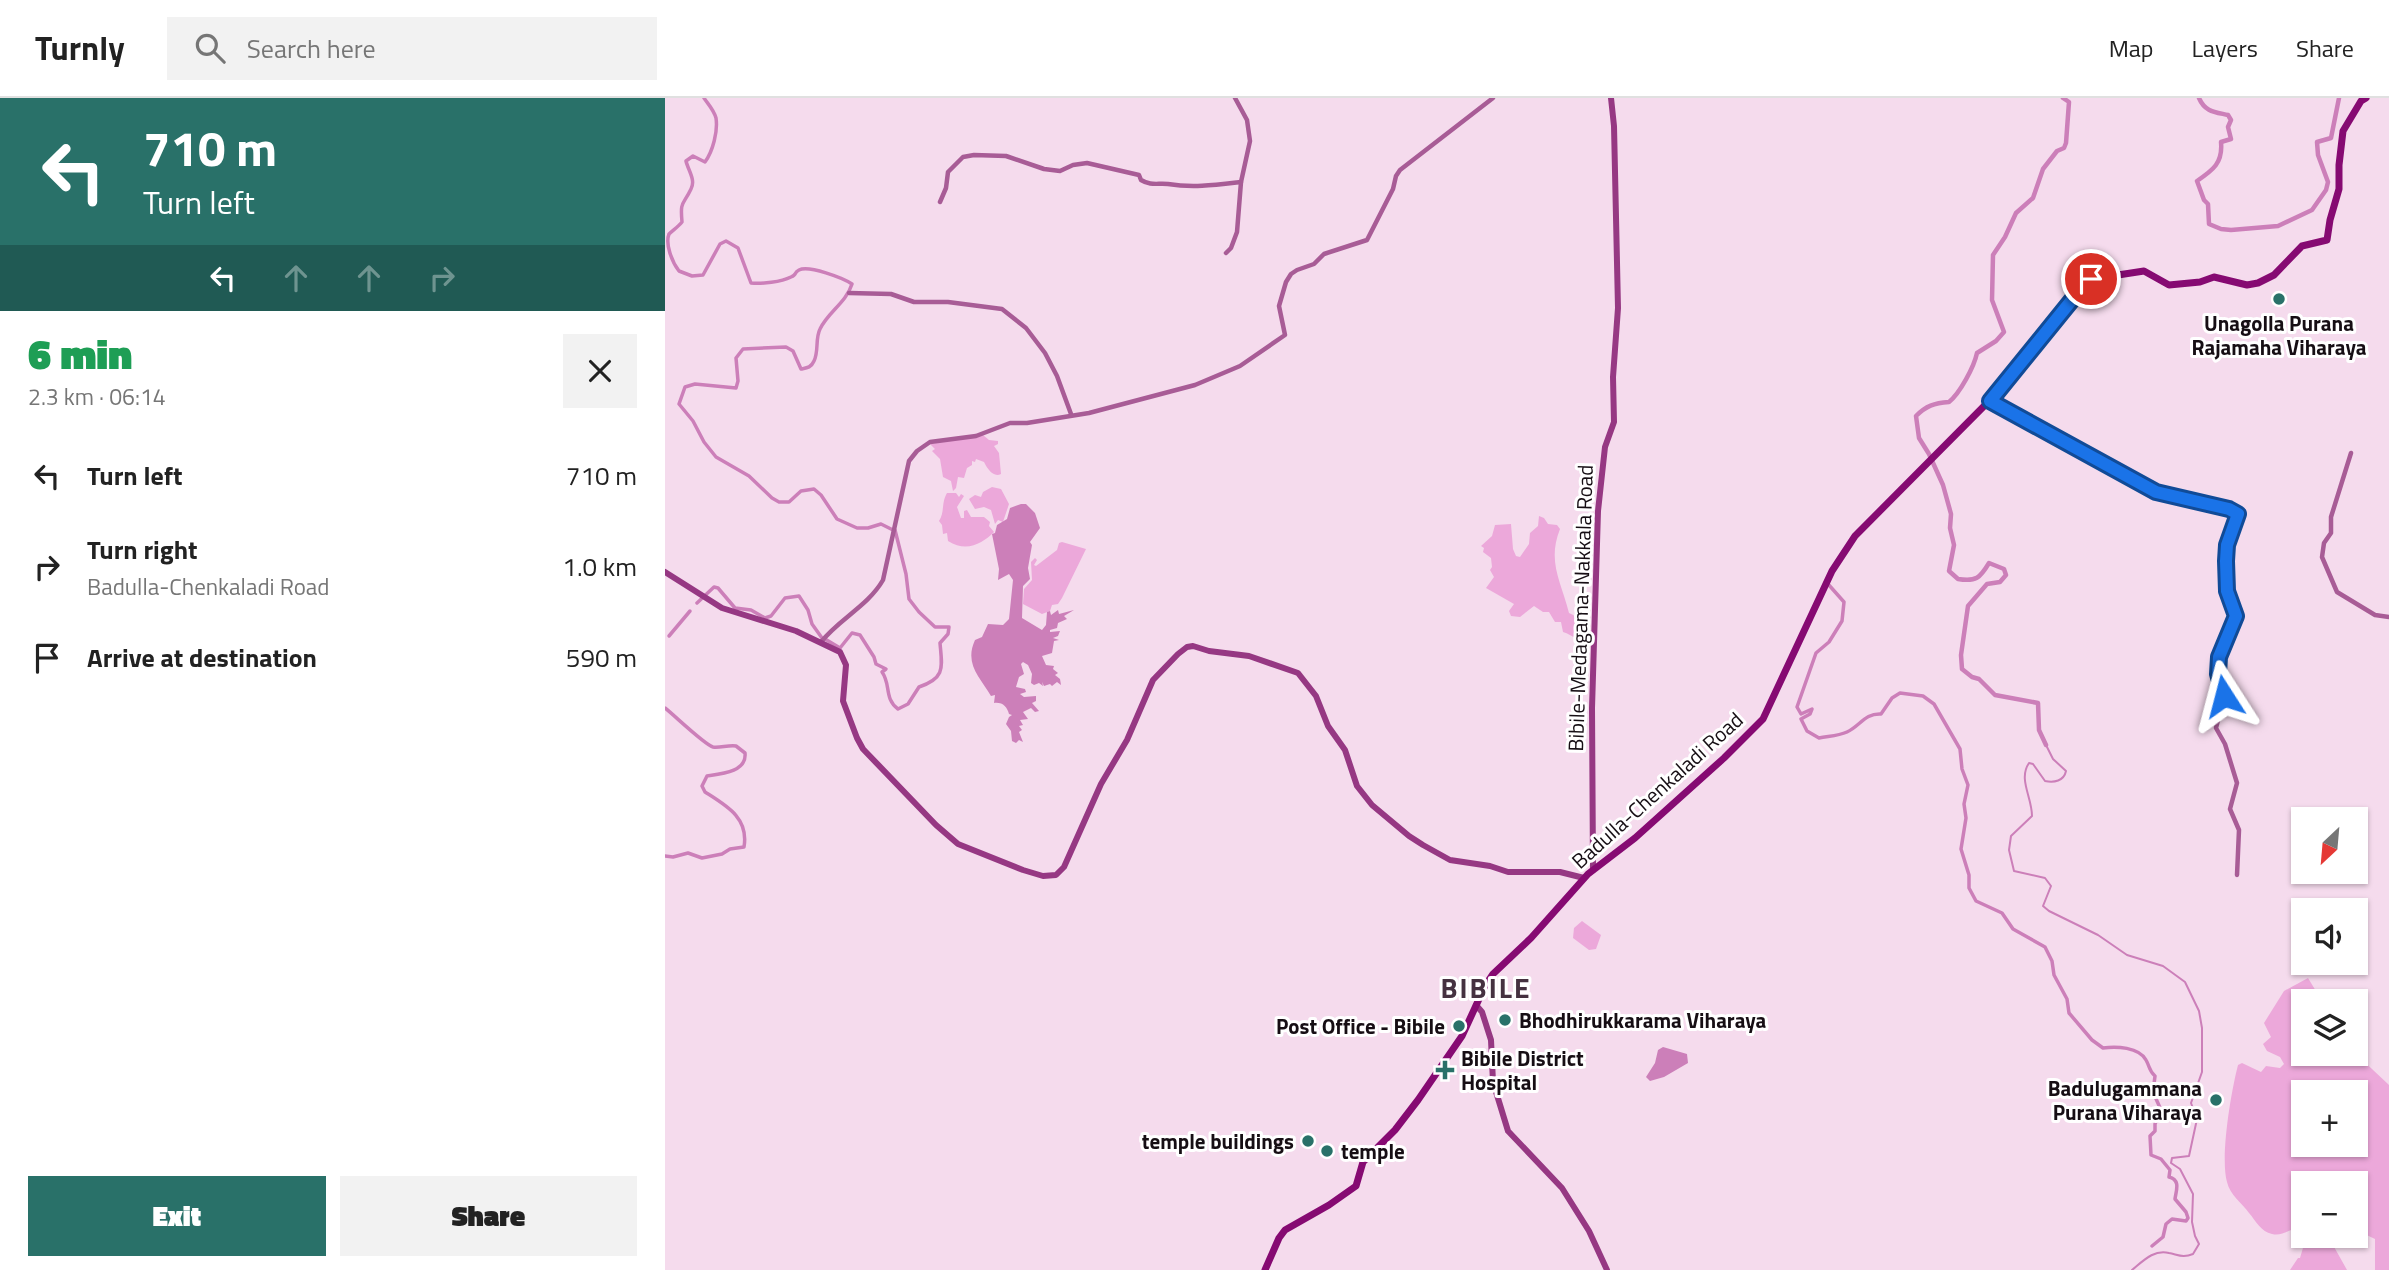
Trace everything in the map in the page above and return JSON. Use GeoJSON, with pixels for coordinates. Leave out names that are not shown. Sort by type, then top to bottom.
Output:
{"type":"FeatureCollection","features":[{"type":"Feature","properties":{"kind":"highway","name":"Badulla-Chenkaladi Road"},"geometry":{"type":"LineString","coordinates":[[1265,1270],[1285,1230],[1356,1186],[1363,1162],[1395,1130],[1462,1036],[1493,974],[1539,930],[1584,878],[1635,838],[1763,719],[1840,559],[1855,536],[1990,401],[2084,285],[2091,279],[2144,271],[2169,285],[2200,282],[2214,277],[2247,285],[2256,284],[2274,275],[2302,246],[2329,238],[2330,220],[2339,189],[2343,131],[2361,101],[2366,98]]}},
{"type":"Feature","properties":{"kind":"main road"},"geometry":{"type":"LineString","coordinates":[[1226,253],[1231,248],[1237,232],[1241,183],[1250,147],[1247,120],[1235,98]]}},
{"type":"Feature","properties":{"kind":"main road"},"geometry":{"type":"LineString","coordinates":[[821,642],[857,607],[872,597],[883,580],[909,461],[917,451],[930,442],[969,438],[1010,424],[1089,413],[1195,385],[1240,366],[1285,337],[1279,306],[1286,282],[1291,275],[1314,264],[1324,254],[1367,240],[1400,170],[1493,98]]}},
{"type":"Feature","properties":{"kind":"main road","name":"Bibile-Medagama-Nakkala Road"},"geometry":{"type":"LineString","coordinates":[[1593,870],[1592,708],[1598,511],[1605,447],[1613,422],[1618,307],[1611,98]]}},
{"type":"Feature","properties":{"kind":"main road"},"geometry":{"type":"LineString","coordinates":[[940,202],[946,188],[948,172],[963,157],[974,155],[1006,156],[1044,169],[1060,171],[1087,163],[1139,176],[1141,180],[1152,185],[1200,187],[1241,183]]}},
{"type":"Feature","properties":{"kind":"main road"},"geometry":{"type":"LineString","coordinates":[[849,293],[891,294],[914,302],[948,302],[1000,308],[1026,328],[1044,350],[1071,414]]}},
{"type":"Feature","properties":{"kind":"main road"},"geometry":{"type":"LineString","coordinates":[[1990,401],[2156,492],[2229,509],[2238,514],[2227,545],[2227,591],[2236,616],[2219,657],[2218,674],[2224,696],[2216,729],[2225,744],[2237,783],[2230,808],[2239,830],[2237,875]]}},
{"type":"Feature","properties":{"kind":"main road"},"geometry":{"type":"LineString","coordinates":[[2350,453],[2331,517],[2331,533],[2324,543],[2322,557],[2337,592],[2375,615],[2389,617]]}},
{"type":"Feature","properties":{"kind":"main road"},"geometry":{"type":"LineString","coordinates":[[665,572],[729,610],[791,629],[838,650],[846,665],[843,701],[863,749],[949,837],[970,850],[1034,874],[1048,877],[1056,875],[1069,858],[1101,784],[1127,740],[1153,680],[1178,654],[1193,646],[1249,656],[1298,673],[1316,696],[1328,726],[1345,750],[1357,786],[1372,805],[1423,845],[1450,860],[1511,872],[1556,872],[1584,878]]}},
{"type":"Feature","properties":{"kind":"main road"},"geometry":{"type":"LineString","coordinates":[[1476,1005],[1482,1012],[1491,1040],[1493,1082],[1508,1131],[1562,1188],[1589,1230],[1607,1270]]}},
{"type":"Feature","properties":{"kind":"shaded area"},"geometry":{"type":"Polygon","coordinates":[[[983,435],[989,440],[998,441],[994,446],[999,453],[1001,474],[993,474],[984,462],[976,459],[967,468],[964,478],[958,477],[953,491],[951,481],[943,477],[940,459],[932,451],[935,449],[930,444],[983,435]]]}},
{"type":"Feature","properties":{"kind":"shaded area"},"geometry":{"type":"Polygon","coordinates":[[[992,487],[1001,489],[1009,504],[1003,522],[998,520],[995,524],[991,510],[984,507],[975,509],[969,499],[975,495],[981,497],[983,492],[992,487]]]}},
{"type":"Feature","properties":{"kind":"shaded area"},"geometry":{"type":"Polygon","coordinates":[[[947,493],[964,496],[957,507],[961,518],[964,518],[964,511],[967,510],[971,517],[984,517],[990,522],[989,526],[994,532],[974,545],[955,545],[948,541],[947,533],[943,534],[939,521],[947,493]]]}},
{"type":"Feature","properties":{"kind":"shaded area"},"geometry":{"type":"Polygon","coordinates":[[[1026,504],[1035,513],[1040,528],[1030,542],[1030,579],[1023,586],[1022,618],[1042,630],[1046,625],[1047,612],[1050,611],[1051,615],[1058,610],[1059,614],[1074,610],[1064,616],[1067,619],[1058,623],[1057,628],[1050,630],[1060,631],[1058,636],[1053,638],[1059,640],[1054,641],[1052,653],[1042,656],[1046,665],[1054,666],[1053,669],[1058,673],[1055,675],[1060,679],[1061,685],[1057,682],[1052,686],[1044,686],[1042,682],[1043,686],[1039,683],[1034,685],[1031,683],[1032,674],[1028,665],[1023,662],[1021,664],[1024,674],[1019,677],[1016,687],[1025,689],[1026,692],[1020,694],[1024,697],[1036,696],[1036,701],[1032,703],[1039,711],[1035,712],[1031,708],[1023,712],[1028,719],[1020,720],[1023,725],[1019,726],[1022,730],[1019,732],[1023,742],[1019,740],[1016,743],[1012,741],[1011,731],[1006,724],[1012,715],[1002,704],[994,703],[995,695],[991,696],[978,676],[971,656],[975,640],[982,637],[988,624],[1003,625],[1009,619],[1013,580],[1009,574],[998,580],[999,569],[992,534],[995,533],[997,525],[1007,519],[1010,508],[1026,504]]]}},
{"type":"Feature","properties":{"kind":"shaded area"},"geometry":{"type":"Polygon","coordinates":[[[1539,516],[1560,529],[1555,552],[1557,571],[1569,613],[1580,620],[1590,643],[1563,632],[1561,622],[1555,622],[1549,612],[1543,612],[1534,606],[1520,617],[1511,616],[1509,611],[1514,604],[1486,588],[1494,577],[1490,570],[1491,558],[1483,552],[1484,548],[1481,546],[1492,536],[1495,525],[1511,524],[1513,549],[1516,556],[1520,557],[1529,544],[1530,533],[1538,526],[1539,516]]]}},
{"type":"Feature","properties":{"kind":"shaded area"},"geometry":{"type":"Polygon","coordinates":[[[1062,542],[1086,549],[1058,604],[1052,605],[1050,611],[1042,614],[1023,604],[1024,589],[1032,580],[1031,562],[1035,558],[1036,566],[1057,550],[1062,542]]]}},
{"type":"Feature","properties":{"kind":"shaded area"},"geometry":{"type":"Polygon","coordinates":[[[1582,921],[1601,935],[1596,949],[1589,950],[1573,938],[1574,928],[1582,921]]]}},
{"type":"Feature","properties":{"kind":"shaded area"},"geometry":{"type":"Polygon","coordinates":[[[2308,978],[2315,989],[2291,989],[2291,1066],[2368,1065],[2389,1085],[2389,1270],[2375,1270],[2375,1239],[2368,1236],[2368,1171],[2291,1171],[2291,1230],[2276,1235],[2262,1229],[2233,1195],[2225,1171],[2225,1157],[2238,1065],[2242,1063],[2261,1072],[2266,1066],[2280,1068],[2284,1064],[2280,1057],[2267,1051],[2263,1044],[2271,1037],[2264,1023],[2284,991],[2308,978]]]}},
{"type":"Feature","properties":{"kind":"shaded area"},"geometry":{"type":"Polygon","coordinates":[[[1663,1047],[1687,1054],[1688,1063],[1664,1077],[1650,1081],[1646,1077],[1655,1063],[1658,1050],[1663,1047]]]}},
{"type":"Feature","properties":{"kind":"shaded area"},"geometry":{"type":"Polygon","coordinates":[[[2303,1248],[2335,1248],[2347,1270],[2290,1270],[2300,1258],[2303,1248]]]}},
{"type":"Feature","properties":{"kind":"waterway"},"geometry":{"type":"LineString","coordinates":[[704,98],[716,118],[716,135],[705,162],[693,156],[686,161],[692,186],[682,206],[682,222],[668,238],[670,253],[679,271],[692,276],[703,275],[720,244],[726,241],[738,248],[751,283],[782,280],[793,276],[797,271],[810,269],[852,284],[846,297],[820,329],[815,357],[810,366],[801,369],[793,351],[786,347],[743,349],[736,358],[736,388],[695,384],[685,387],[679,404],[716,457],[749,476],[772,498],[779,502],[789,502],[801,491],[814,489],[837,519],[857,528],[881,524],[893,530]]}},
{"type":"Feature","properties":{"kind":"waterway"},"geometry":{"type":"LineString","coordinates":[[2046,745],[2039,730],[2038,703],[1995,695],[1979,679],[1962,669],[1961,655],[1968,606],[1987,584],[2000,582],[2006,575],[2004,569],[1989,563],[1980,575],[1969,580],[1958,579],[1949,571],[1954,545],[1950,528],[1951,514],[1943,485],[1919,438],[1916,416],[1931,406],[1949,402],[1958,393],[1977,353],[1996,341],[2004,332],[1992,300],[1993,255],[2016,213],[2033,198],[2043,169],[2057,151],[2064,148],[2069,102],[2063,98]]}},
{"type":"Feature","properties":{"kind":"waterway"},"geometry":{"type":"LineString","coordinates":[[2199,98],[2207,109],[2228,115],[2231,120],[2228,127],[2231,139],[2221,142],[2219,161],[2197,181],[2208,204],[2209,224],[2231,230],[2278,226],[2312,210],[2326,190],[2328,182],[2318,155],[2317,142],[2331,138],[2339,98]]}},
{"type":"Feature","properties":{"kind":"waterway"},"geometry":{"type":"LineString","coordinates":[[825,639],[840,648],[852,633],[860,635],[876,664],[886,669],[882,672],[889,696],[898,709],[908,704],[919,687],[928,684],[938,675],[941,665],[940,643],[948,634],[949,627],[935,627],[909,599],[895,530]]}},
{"type":"Feature","properties":{"kind":"waterway"},"geometry":{"type":"LineString","coordinates":[[1828,584],[1844,602],[1842,621],[1829,642],[1816,653],[1797,707],[1801,714],[1812,709],[1810,714],[1801,719],[1807,731],[1819,738],[1844,733],[1867,718],[1881,714],[1892,698],[1900,693],[1923,696],[1934,704],[1960,749],[1962,769],[1968,785],[1961,849],[1969,875],[1969,888],[1976,901],[2002,913],[2013,929],[2045,947],[2052,961],[2054,975],[2067,999],[2069,1013],[2092,1040],[2103,1048],[2120,1047],[2138,1052],[2155,1076],[2153,1092],[2161,1110],[2155,1131],[2150,1136],[2151,1155],[2161,1159],[2170,1170],[2169,1177],[2176,1183],[2175,1199],[2188,1218],[2186,1221],[2172,1219],[2166,1224],[2163,1237],[2152,1246]]}},
{"type":"Feature","properties":{"kind":"waterway"},"geometry":{"type":"LineString","coordinates":[[697,603],[714,587],[718,588],[735,608],[751,610],[765,618],[771,616],[785,598],[799,596],[822,638]]}},
{"type":"Feature","properties":{"kind":"waterway"},"geometry":{"type":"LineString","coordinates":[[669,636],[690,611]]}},
{"type":"Feature","properties":{"kind":"waterway"},"geometry":{"type":"LineString","coordinates":[[665,708],[709,745],[736,746],[745,753],[745,759],[738,768],[707,776],[702,786],[705,792],[728,808],[740,821],[745,837],[744,847],[702,858],[688,853],[665,856]]}},
{"type":"Feature","properties":{"kind":"waterway"},"geometry":{"type":"LineString","coordinates":[[2046,745],[2053,759],[2066,771],[2058,780],[2045,781],[2033,764],[2029,763],[2025,782],[2032,816],[2011,836],[2009,850],[2014,871],[2045,878],[2051,886],[2043,906],[2049,911],[2098,935],[2127,955],[2163,966],[2185,982],[2199,1011],[2202,1028],[2202,1072],[2191,1103],[2197,1119],[2189,1156],[2172,1158],[2171,1163],[2180,1169],[2193,1194],[2192,1222],[2199,1244],[2193,1254],[2184,1256],[2158,1253],[2132,1270]]}},
{"type":"Feature","properties":{"kind":"place","name":"Unagolla Purana Rajamaha Viharaya"},"geometry":{"type":"Point","coordinates":[2279,299]}},
{"type":"Feature","properties":{"kind":"place","name":"Bhodhirukkarama Viharaya"},"geometry":{"type":"Point","coordinates":[1505,1020]}},
{"type":"Feature","properties":{"kind":"place","name":"Post Office - Bibile"},"geometry":{"type":"Point","coordinates":[1459,1026]}},
{"type":"Feature","properties":{"kind":"place","name":"Bibile District Hospital"},"geometry":{"type":"Point","coordinates":[1445,1070]}},
{"type":"Feature","properties":{"kind":"place","name":"Badulugammana Purana Viharaya"},"geometry":{"type":"Point","coordinates":[2216,1100]}},
{"type":"Feature","properties":{"kind":"place","name":"temple buildings"},"geometry":{"type":"Point","coordinates":[1308,1141]}},
{"type":"Feature","properties":{"kind":"place","name":"temple"},"geometry":{"type":"Point","coordinates":[1327,1151]}},
{"type":"Feature","properties":{"kind":"district","name":"BIBILE"},"geometry":{"type":"Point","coordinates":[1486,987]}},
{"type":"Feature","properties":{"kind":"route"},"geometry":{"type":"LineString","coordinates":[[2091,279],[1990,401],[2156,492],[2229,509],[2238,514],[2227,545],[2227,591],[2236,616],[2219,657],[2218,674],[2224,696]]}}]}
